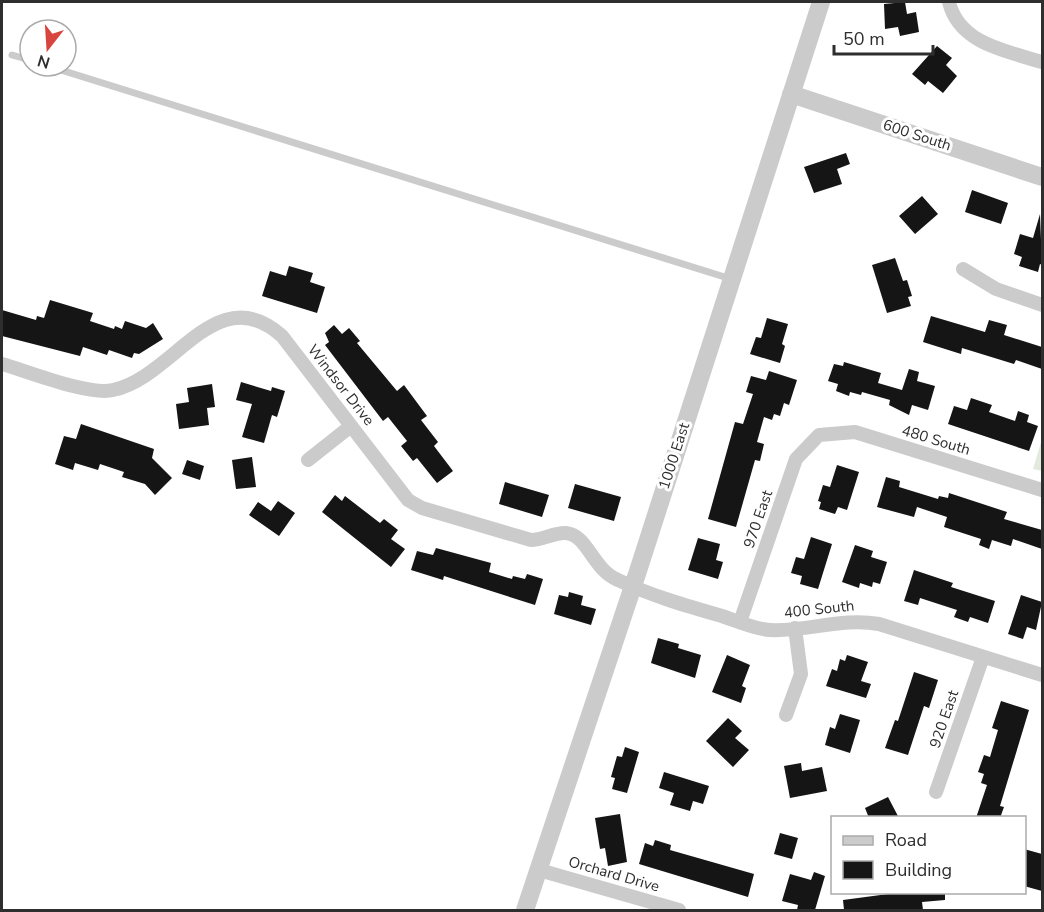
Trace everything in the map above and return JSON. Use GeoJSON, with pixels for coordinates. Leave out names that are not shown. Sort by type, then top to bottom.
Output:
{"type":"FeatureCollection","features":[{"type":"Feature","properties":{"kind":"street","name":"1000 East"},"geometry":{"type":"LineString","coordinates":[[525,910],[633,587],[821,2]]}},
{"type":"Feature","properties":{"kind":"street"},"geometry":{"type":"LineString","coordinates":[[949,2],[960,25],[977,40],[1042,62]]}},
{"type":"Feature","properties":{"kind":"street","name":"600 South"},"geometry":{"type":"LineString","coordinates":[[791,94],[1042,177]]}},
{"type":"Feature","properties":{"kind":"street"},"geometry":{"type":"LineString","coordinates":[[963,269],[996,289],[1042,304]]}},
{"type":"Feature","properties":{"kind":"street","name":"Windsor Drive"},"geometry":{"type":"LineString","coordinates":[[2,364],[83,388],[110,391],[135,383],[213,324],[234,316],[253,318],[269,324],[282,336],[408,500],[422,508],[531,540],[544,540],[565,533],[574,535],[583,541],[594,562],[604,572],[633,587]]}},
{"type":"Feature","properties":{"kind":"street"},"geometry":{"type":"LineString","coordinates":[[308,460],[351,426]]}},
{"type":"Feature","properties":{"kind":"street","name":"480 South"},"geometry":{"type":"LineString","coordinates":[[819,435],[855,432],[1042,490]]}},
{"type":"Feature","properties":{"kind":"street","name":"970 East"},"geometry":{"type":"LineString","coordinates":[[740,622],[796,459],[819,435]]}},
{"type":"Feature","properties":{"kind":"street","name":"400 South"},"geometry":{"type":"LineString","coordinates":[[633,587],[769,630],[859,620],[1042,675]]}},
{"type":"Feature","properties":{"kind":"street"},"geometry":{"type":"LineString","coordinates":[[786,715],[801,674],[795,628]]}},
{"type":"Feature","properties":{"kind":"street","name":"920 East"},"geometry":{"type":"LineString","coordinates":[[936,792],[983,657]]}},
{"type":"Feature","properties":{"kind":"street","name":"Orchard Drive"},"geometry":{"type":"LineString","coordinates":[[539,870],[679,910]]}},
{"type":"Feature","properties":{"kind":"lane"},"geometry":{"type":"LineString","coordinates":[[12,55],[18,57]]}},
{"type":"Feature","properties":{"kind":"lane"},"geometry":{"type":"LineString","coordinates":[[78,75],[731,279]]}},
{"type":"Feature","properties":{"kind":"shaded area"},"geometry":{"type":"Polygon","coordinates":[[[1042,439],[1042,471],[1033,469],[1042,439]]]}},
{"type":"Feature","properties":{"kind":"building"},"geometry":{"type":"Polygon","coordinates":[[[905,2],[907,14],[916,12],[919,32],[900,36],[898,27],[885,29],[884,4],[905,2]]]}},
{"type":"Feature","properties":{"kind":"building"},"geometry":{"type":"Polygon","coordinates":[[[937,46],[952,58],[946,65],[957,76],[943,93],[928,81],[925,85],[912,74],[937,46]]]}},
{"type":"Feature","properties":{"kind":"building"},"geometry":{"type":"Polygon","coordinates":[[[846,153],[850,164],[837,169],[842,184],[814,193],[804,167],[846,153]]]}},
{"type":"Feature","properties":{"kind":"building"},"geometry":{"type":"Polygon","coordinates":[[[972,190],[1008,203],[1001,224],[965,212],[972,190]]]}},
{"type":"Feature","properties":{"kind":"building"},"geometry":{"type":"Polygon","coordinates":[[[922,196],[938,214],[915,234],[899,216],[922,196]]]}},
{"type":"Feature","properties":{"kind":"building"},"geometry":{"type":"Polygon","coordinates":[[[1040,214],[1042,265],[1040,264],[1038,272],[1019,266],[1022,257],[1014,254],[1020,234],[1033,238],[1040,214]]]}},
{"type":"Feature","properties":{"kind":"building"},"geometry":{"type":"Polygon","coordinates":[[[895,258],[903,281],[907,280],[912,296],[908,297],[911,306],[887,313],[872,265],[895,258]]]}},
{"type":"Feature","properties":{"kind":"building"},"geometry":{"type":"Polygon","coordinates":[[[289,266],[313,273],[310,282],[325,287],[317,313],[262,296],[270,271],[286,276],[289,266]]]}},
{"type":"Feature","properties":{"kind":"building"},"geometry":{"type":"Polygon","coordinates":[[[50,300],[93,313],[90,321],[114,329],[115,326],[122,329],[125,321],[146,328],[153,323],[163,339],[139,354],[134,353],[132,358],[109,350],[107,355],[83,347],[80,356],[2,336],[2,310],[36,320],[37,316],[44,318],[50,300]]]}},
{"type":"Feature","properties":{"kind":"building"},"geometry":{"type":"Polygon","coordinates":[[[931,316],[985,332],[989,320],[1007,325],[1004,335],[1042,347],[1042,369],[1016,360],[1014,364],[962,348],[961,354],[923,342],[931,316]]]}},
{"type":"Feature","properties":{"kind":"building"},"geometry":{"type":"Polygon","coordinates":[[[767,318],[788,324],[782,344],[785,346],[780,363],[750,354],[756,337],[761,338],[767,318]]]}},
{"type":"Feature","properties":{"kind":"building"},"geometry":{"type":"Polygon","coordinates":[[[334,325],[342,334],[349,328],[360,341],[357,343],[397,391],[404,385],[427,416],[421,420],[438,442],[434,446],[453,471],[437,483],[417,458],[413,461],[401,446],[407,441],[388,417],[383,421],[325,345],[329,342],[325,333],[334,325]]]}},
{"type":"Feature","properties":{"kind":"building"},"geometry":{"type":"Polygon","coordinates":[[[844,362],[881,373],[878,383],[902,390],[909,369],[919,372],[917,381],[935,386],[928,410],[912,405],[909,415],[889,405],[890,400],[862,392],[861,395],[850,392],[849,396],[836,391],[838,384],[828,381],[834,364],[843,366],[844,362]]]}},
{"type":"Feature","properties":{"kind":"building"},"geometry":{"type":"Polygon","coordinates":[[[769,371],[797,380],[789,405],[784,403],[780,416],[774,414],[772,420],[764,417],[757,442],[764,444],[760,461],[755,460],[736,527],[708,519],[735,422],[743,424],[753,394],[746,392],[751,376],[766,380],[769,371]]]}},
{"type":"Feature","properties":{"kind":"building"},"geometry":{"type":"Polygon","coordinates":[[[241,382],[271,391],[272,387],[285,391],[277,417],[272,415],[264,443],[242,437],[252,404],[236,400],[241,382]]]}},
{"type":"Feature","properties":{"kind":"building"},"geometry":{"type":"Polygon","coordinates":[[[212,384],[215,407],[207,408],[209,425],[179,429],[176,404],[189,402],[187,388],[212,384]]]}},
{"type":"Feature","properties":{"kind":"building"},"geometry":{"type":"Polygon","coordinates":[[[971,398],[992,405],[989,412],[1015,421],[1018,411],[1029,415],[1027,422],[1038,426],[1029,451],[948,424],[954,406],[967,410],[971,398]]]}},
{"type":"Feature","properties":{"kind":"building"},"geometry":{"type":"Polygon","coordinates":[[[81,424],[154,449],[152,458],[172,478],[155,495],[145,484],[122,477],[124,472],[100,464],[98,470],[75,463],[73,470],[55,464],[64,436],[76,439],[81,424]]]}},
{"type":"Feature","properties":{"kind":"building"},"geometry":{"type":"Polygon","coordinates":[[[252,457],[256,487],[236,489],[232,460],[252,457]]]}},
{"type":"Feature","properties":{"kind":"building"},"geometry":{"type":"Polygon","coordinates":[[[187,460],[204,466],[200,480],[182,474],[187,460]]]}},
{"type":"Feature","properties":{"kind":"building"},"geometry":{"type":"Polygon","coordinates":[[[837,465],[859,472],[847,510],[838,507],[835,514],[819,509],[821,502],[818,501],[823,485],[830,487],[837,465]]]}},
{"type":"Feature","properties":{"kind":"building"},"geometry":{"type":"Polygon","coordinates":[[[886,477],[900,481],[899,487],[938,499],[939,496],[948,498],[949,493],[1007,512],[1004,519],[1042,530],[1042,549],[1013,539],[1011,546],[992,540],[989,549],[979,545],[981,539],[944,527],[947,517],[917,507],[914,517],[877,507],[886,477]]]}},
{"type":"Feature","properties":{"kind":"building"},"geometry":{"type":"Polygon","coordinates":[[[505,482],[549,495],[542,517],[499,504],[505,482]]]}},
{"type":"Feature","properties":{"kind":"building"},"geometry":{"type":"Polygon","coordinates":[[[575,484],[621,497],[614,521],[568,508],[575,484]]]}},
{"type":"Feature","properties":{"kind":"building"},"geometry":{"type":"Polygon","coordinates":[[[335,495],[342,501],[345,496],[380,523],[384,519],[398,530],[391,539],[405,549],[391,567],[322,512],[335,495]]]}},
{"type":"Feature","properties":{"kind":"building"},"geometry":{"type":"Polygon","coordinates":[[[278,501],[295,513],[279,536],[249,515],[258,502],[271,511],[278,501]]]}},
{"type":"Feature","properties":{"kind":"building"},"geometry":{"type":"Polygon","coordinates":[[[811,537],[832,544],[818,589],[800,584],[802,576],[791,573],[796,557],[804,559],[811,537]]]}},
{"type":"Feature","properties":{"kind":"building"},"geometry":{"type":"Polygon","coordinates":[[[698,538],[720,544],[716,560],[723,562],[718,579],[688,570],[698,538]]]}},
{"type":"Feature","properties":{"kind":"building"},"geometry":{"type":"Polygon","coordinates":[[[855,545],[873,551],[871,557],[887,562],[880,584],[873,582],[872,587],[860,583],[859,588],[842,582],[855,545]]]}},
{"type":"Feature","properties":{"kind":"building"},"geometry":{"type":"Polygon","coordinates":[[[436,548],[491,563],[489,572],[512,579],[513,576],[525,579],[527,574],[543,579],[535,605],[444,576],[443,580],[411,570],[417,551],[433,555],[436,548]]]}},
{"type":"Feature","properties":{"kind":"building"},"geometry":{"type":"Polygon","coordinates":[[[914,570],[953,583],[951,587],[995,601],[988,623],[970,617],[968,622],[954,617],[957,610],[920,598],[918,605],[904,601],[914,570]]]}},
{"type":"Feature","properties":{"kind":"building"},"geometry":{"type":"Polygon","coordinates":[[[569,592],[583,596],[581,605],[596,609],[591,625],[554,614],[559,595],[568,597],[569,592]]]}},
{"type":"Feature","properties":{"kind":"building"},"geometry":{"type":"Polygon","coordinates":[[[1021,595],[1042,602],[1036,630],[1027,627],[1023,639],[1008,634],[1021,595]]]}},
{"type":"Feature","properties":{"kind":"building"},"geometry":{"type":"Polygon","coordinates":[[[658,638],[679,644],[678,648],[701,655],[695,678],[651,663],[658,638]]]}},
{"type":"Feature","properties":{"kind":"building"},"geometry":{"type":"Polygon","coordinates":[[[727,655],[750,665],[742,686],[746,688],[741,703],[712,692],[727,655]]]}},
{"type":"Feature","properties":{"kind":"building"},"geometry":{"type":"Polygon","coordinates":[[[847,655],[868,662],[861,681],[871,684],[866,698],[826,686],[832,669],[837,671],[840,659],[845,661],[847,655]]]}},
{"type":"Feature","properties":{"kind":"building"},"geometry":{"type":"Polygon","coordinates":[[[914,672],[938,680],[929,708],[924,706],[908,755],[885,748],[895,720],[898,721],[914,672]]]}},
{"type":"Feature","properties":{"kind":"building"},"geometry":{"type":"Polygon","coordinates":[[[1001,701],[1029,710],[1000,806],[1004,807],[1001,816],[977,816],[987,785],[981,783],[984,774],[978,772],[984,755],[990,757],[998,730],[992,728],[1001,701]]]}},
{"type":"Feature","properties":{"kind":"building"},"geometry":{"type":"Polygon","coordinates":[[[840,714],[860,720],[850,753],[825,745],[830,727],[835,729],[840,714]]]}},
{"type":"Feature","properties":{"kind":"building"},"geometry":{"type":"Polygon","coordinates":[[[728,718],[742,731],[735,738],[749,750],[733,767],[706,741],[728,718]]]}},
{"type":"Feature","properties":{"kind":"building"},"geometry":{"type":"Polygon","coordinates":[[[625,747],[639,752],[627,793],[612,789],[615,778],[611,777],[617,756],[622,757],[625,747]]]}},
{"type":"Feature","properties":{"kind":"building"},"geometry":{"type":"Polygon","coordinates":[[[801,763],[802,771],[822,767],[827,791],[790,798],[784,766],[801,763]]]}},
{"type":"Feature","properties":{"kind":"building"},"geometry":{"type":"Polygon","coordinates":[[[664,772],[709,786],[703,804],[693,801],[690,811],[670,805],[674,793],[659,788],[664,772]]]}},
{"type":"Feature","properties":{"kind":"building"},"geometry":{"type":"Polygon","coordinates":[[[888,797],[898,816],[868,816],[865,808],[888,797]]]}},
{"type":"Feature","properties":{"kind":"building"},"geometry":{"type":"Polygon","coordinates":[[[620,814],[627,862],[608,866],[605,848],[600,849],[595,818],[620,814]]]}},
{"type":"Feature","properties":{"kind":"building"},"geometry":{"type":"Polygon","coordinates":[[[780,833],[798,838],[792,859],[774,854],[780,833]]]}},
{"type":"Feature","properties":{"kind":"building"},"geometry":{"type":"Polygon","coordinates":[[[655,840],[671,845],[670,850],[754,874],[748,897],[639,864],[645,843],[653,846],[655,840]]]}},
{"type":"Feature","properties":{"kind":"building"},"geometry":{"type":"Polygon","coordinates":[[[1026,850],[1042,854],[1042,891],[1026,887],[1026,850]]]}},
{"type":"Feature","properties":{"kind":"building"},"geometry":{"type":"Polygon","coordinates":[[[814,872],[825,876],[815,910],[797,910],[798,905],[782,901],[790,874],[811,880],[814,872]]]}},
{"type":"Feature","properties":{"kind":"building"},"geometry":{"type":"Polygon","coordinates":[[[888,894],[945,894],[945,900],[922,902],[923,910],[844,910],[843,900],[888,894]]]}}]}
